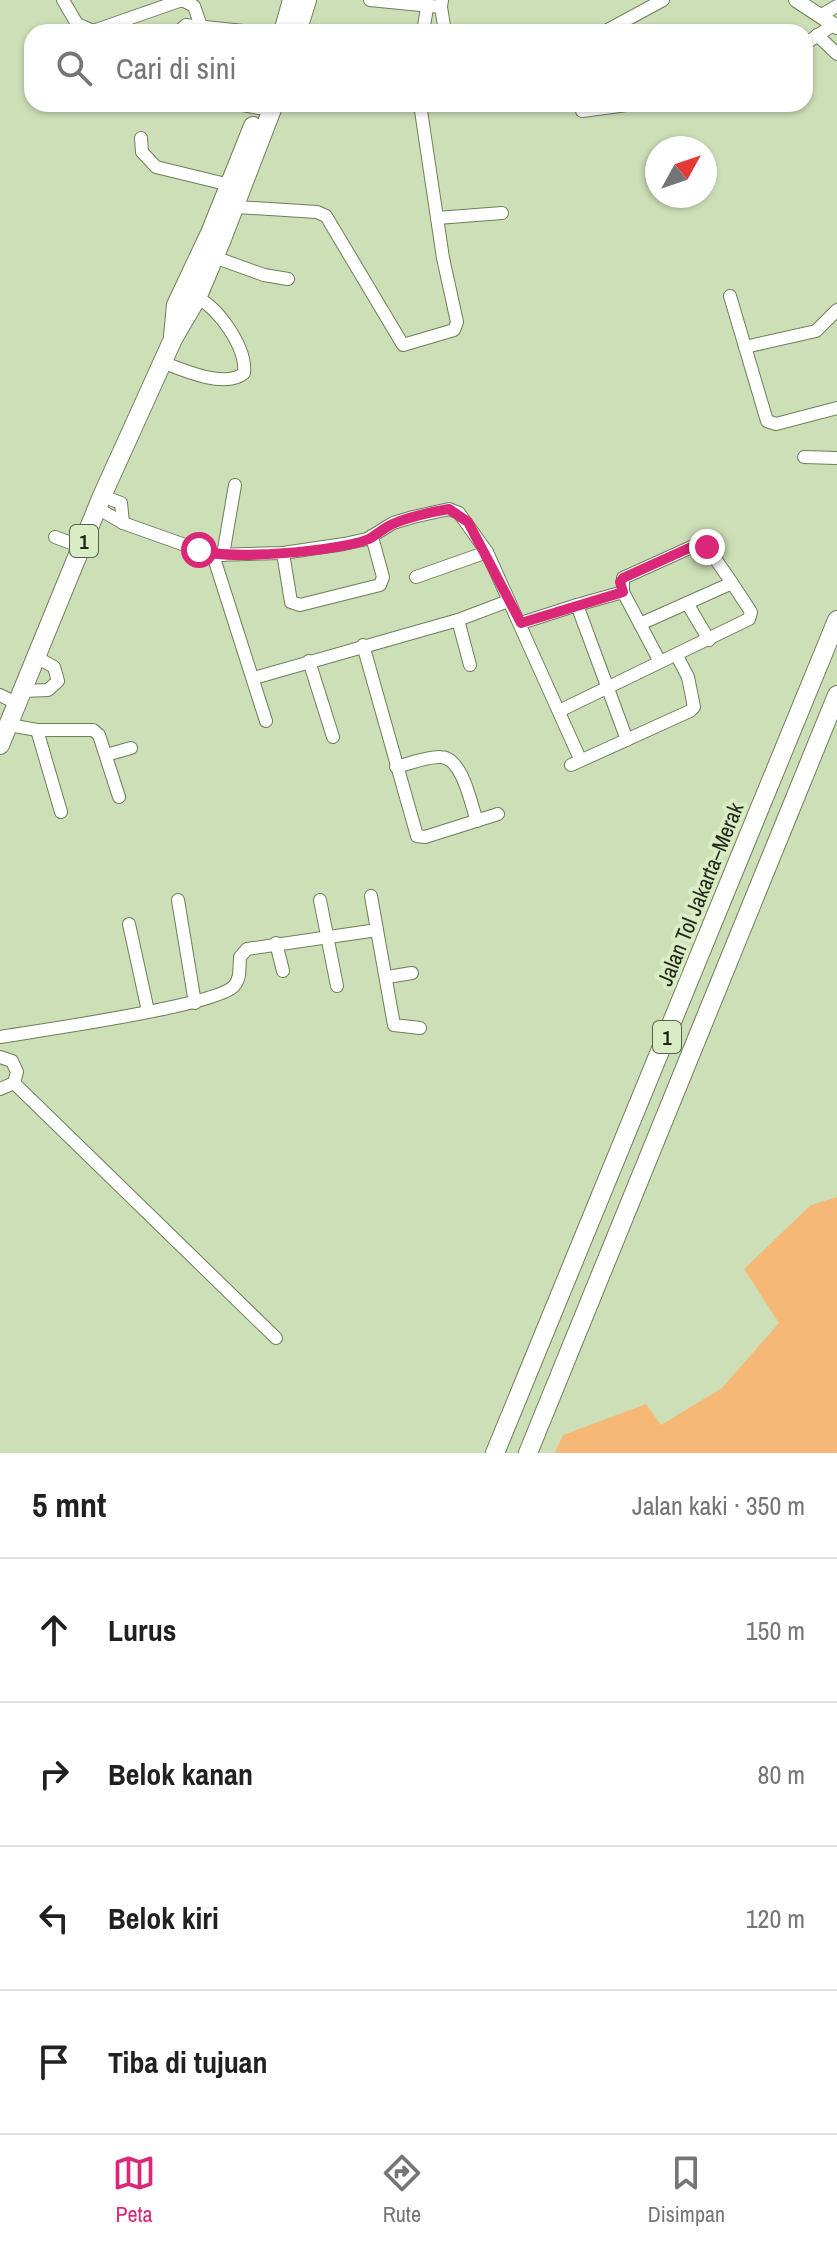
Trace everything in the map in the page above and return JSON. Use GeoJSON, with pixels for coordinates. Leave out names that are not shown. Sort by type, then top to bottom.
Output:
{"type":"FeatureCollection","features":[{"type":"Feature","properties":{"kind":"highway"},"geometry":{"type":"LineString","coordinates":[[285,24],[292,0]]}},
{"type":"Feature","properties":{"kind":"highway"},"geometry":{"type":"LineString","coordinates":[[300,24],[307,0]]}},
{"type":"Feature","properties":{"kind":"highway","name":"1"},"geometry":{"type":"LineString","coordinates":[[173,339],[176,305],[262,112]]}},
{"type":"Feature","properties":{"kind":"highway","name":"1"},"geometry":{"type":"LineString","coordinates":[[0,745],[100,502],[162,362],[197,298],[236,207],[263,112]]}},
{"type":"Feature","properties":{"kind":"highway","name":"Jalan Tol Jakarta–Merak"},"geometry":{"type":"LineString","coordinates":[[495,1453],[837,620]]}},
{"type":"Feature","properties":{"kind":"highway","name":"1"},"geometry":{"type":"LineString","coordinates":[[528,1453],[837,695]]}},
{"type":"Feature","properties":{"kind":"main road"},"geometry":{"type":"LineString","coordinates":[[796,0],[835,26]]}},
{"type":"Feature","properties":{"kind":"street"},"geometry":{"type":"LineString","coordinates":[[63,0],[77,24]]}},
{"type":"Feature","properties":{"kind":"street"},"geometry":{"type":"LineString","coordinates":[[113,24],[182,0],[194,6],[200,24]]}},
{"type":"Feature","properties":{"kind":"street"},"geometry":{"type":"LineString","coordinates":[[370,0],[427,8],[442,4],[444,24]]}},
{"type":"Feature","properties":{"kind":"street"},"geometry":{"type":"LineString","coordinates":[[619,24],[663,0]]}},
{"type":"Feature","properties":{"kind":"street"},"geometry":{"type":"LineString","coordinates":[[820,16],[837,6]]}},
{"type":"Feature","properties":{"kind":"street"},"geometry":{"type":"LineString","coordinates":[[424,24],[427,8]]}},
{"type":"Feature","properties":{"kind":"street"},"geometry":{"type":"LineString","coordinates":[[813,38],[835,26]]}},
{"type":"Feature","properties":{"kind":"street"},"geometry":{"type":"LineString","coordinates":[[817,35],[837,54]]}},
{"type":"Feature","properties":{"kind":"street"},"geometry":{"type":"LineString","coordinates":[[236,207],[317,212],[326,216],[403,345],[454,330],[457,325],[421,112]]}},
{"type":"Feature","properties":{"kind":"street"},"geometry":{"type":"LineString","coordinates":[[141,138],[142,152],[156,167],[230,185]]}},
{"type":"Feature","properties":{"kind":"street"},"geometry":{"type":"LineString","coordinates":[[437,218],[502,213]]}},
{"type":"Feature","properties":{"kind":"street"},"geometry":{"type":"LineString","coordinates":[[214,257],[264,275],[288,279]]}},
{"type":"Feature","properties":{"kind":"street"},"geometry":{"type":"LineString","coordinates":[[730,296],[764,414],[770,424],[837,408]]}},
{"type":"Feature","properties":{"kind":"street"},"geometry":{"type":"LineString","coordinates":[[162,362],[207,376],[231,378],[244,373],[242,349],[236,339],[226,330],[216,308],[197,298]]}},
{"type":"Feature","properties":{"kind":"street"},"geometry":{"type":"LineString","coordinates":[[745,347],[816,331],[837,310]]}},
{"type":"Feature","properties":{"kind":"street"},"geometry":{"type":"LineString","coordinates":[[804,457],[837,458]]}},
{"type":"Feature","properties":{"kind":"street"},"geometry":{"type":"LineString","coordinates":[[235,485],[218,555],[266,721]]}},
{"type":"Feature","properties":{"kind":"street"},"geometry":{"type":"LineString","coordinates":[[100,502],[121,503],[123,523],[218,555],[283,553],[372,537],[393,523],[449,509],[468,522],[487,552],[559,711],[575,762],[694,707],[688,677],[677,656]]}},
{"type":"Feature","properties":{"kind":"street"},"geometry":{"type":"LineString","coordinates":[[55,537],[82,547]]}},
{"type":"Feature","properties":{"kind":"street"},"geometry":{"type":"LineString","coordinates":[[283,553],[291,602],[300,605],[380,585],[383,577],[372,537]]}},
{"type":"Feature","properties":{"kind":"street"},"geometry":{"type":"LineString","coordinates":[[559,711],[749,619],[751,612],[707,547],[698,544],[620,582],[660,662]]}},
{"type":"Feature","properties":{"kind":"street"},"geometry":{"type":"LineString","coordinates":[[416,577],[487,552]]}},
{"type":"Feature","properties":{"kind":"street"},"geometry":{"type":"LineString","coordinates":[[640,624],[732,583]]}},
{"type":"Feature","properties":{"kind":"street"},"geometry":{"type":"LineString","coordinates":[[521,623],[623,592]]}},
{"type":"Feature","properties":{"kind":"street"},"geometry":{"type":"LineString","coordinates":[[254,678],[458,620],[508,601]]}},
{"type":"Feature","properties":{"kind":"street"},"geometry":{"type":"LineString","coordinates":[[687,603],[709,640]]}},
{"type":"Feature","properties":{"kind":"street"},"geometry":{"type":"LineString","coordinates":[[577,605],[627,740]]}},
{"type":"Feature","properties":{"kind":"street"},"geometry":{"type":"LineString","coordinates":[[458,620],[470,665]]}},
{"type":"Feature","properties":{"kind":"street"},"geometry":{"type":"LineString","coordinates":[[363,645],[417,836],[425,837],[498,814]]}},
{"type":"Feature","properties":{"kind":"street"},"geometry":{"type":"LineString","coordinates":[[0,695],[20,698],[48,690],[58,681],[54,667],[38,658]]}},
{"type":"Feature","properties":{"kind":"street"},"geometry":{"type":"LineString","coordinates":[[309,661],[333,737]]}},
{"type":"Feature","properties":{"kind":"street"},"geometry":{"type":"LineString","coordinates":[[9,725],[37,730],[93,730],[99,735],[119,797]]}},
{"type":"Feature","properties":{"kind":"street"},"geometry":{"type":"LineString","coordinates":[[37,730],[61,812]]}},
{"type":"Feature","properties":{"kind":"street"},"geometry":{"type":"LineString","coordinates":[[106,755],[131,748]]}},
{"type":"Feature","properties":{"kind":"street"},"geometry":{"type":"LineString","coordinates":[[396,767],[442,756],[450,760],[461,777],[477,821]]}},
{"type":"Feature","properties":{"kind":"street"},"geometry":{"type":"LineString","coordinates":[[371,896],[394,1025],[420,1028]]}},
{"type":"Feature","properties":{"kind":"street"},"geometry":{"type":"LineString","coordinates":[[178,900],[195,1003]]}},
{"type":"Feature","properties":{"kind":"street"},"geometry":{"type":"LineString","coordinates":[[320,900],[337,986]]}},
{"type":"Feature","properties":{"kind":"street"},"geometry":{"type":"LineString","coordinates":[[129,924],[148,1011]]}},
{"type":"Feature","properties":{"kind":"street"},"geometry":{"type":"LineString","coordinates":[[0,1037],[195,1003],[235,986],[240,976],[240,957],[247,949],[377,930]]}},
{"type":"Feature","properties":{"kind":"street"},"geometry":{"type":"LineString","coordinates":[[276,943],[283,971]]}},
{"type":"Feature","properties":{"kind":"street"},"geometry":{"type":"LineString","coordinates":[[387,977],[412,973]]}},
{"type":"Feature","properties":{"kind":"street"},"geometry":{"type":"LineString","coordinates":[[0,1057],[12,1061],[17,1072],[14,1083]]}},
{"type":"Feature","properties":{"kind":"street"},"geometry":{"type":"LineString","coordinates":[[0,1089],[14,1083]]}},
{"type":"Feature","properties":{"kind":"street"},"geometry":{"type":"LineString","coordinates":[[14,1083],[276,1338]]}},
{"type":"Feature","properties":{"kind":"shaded area"},"geometry":{"type":"Polygon","coordinates":[[[837,1197],[837,1453],[555,1453],[563,1435],[646,1404],[661,1425],[722,1388],[779,1323],[744,1269],[811,1205],[837,1197]]]}},
{"type":"Feature","properties":{"kind":"route"},"geometry":{"type":"LineString","coordinates":[[199,550],[213,555],[283,553],[344,544],[367,539],[393,523],[449,509],[468,522],[487,552],[521,623],[623,592],[620,587],[623,578],[698,544],[707,547]]}}]}
